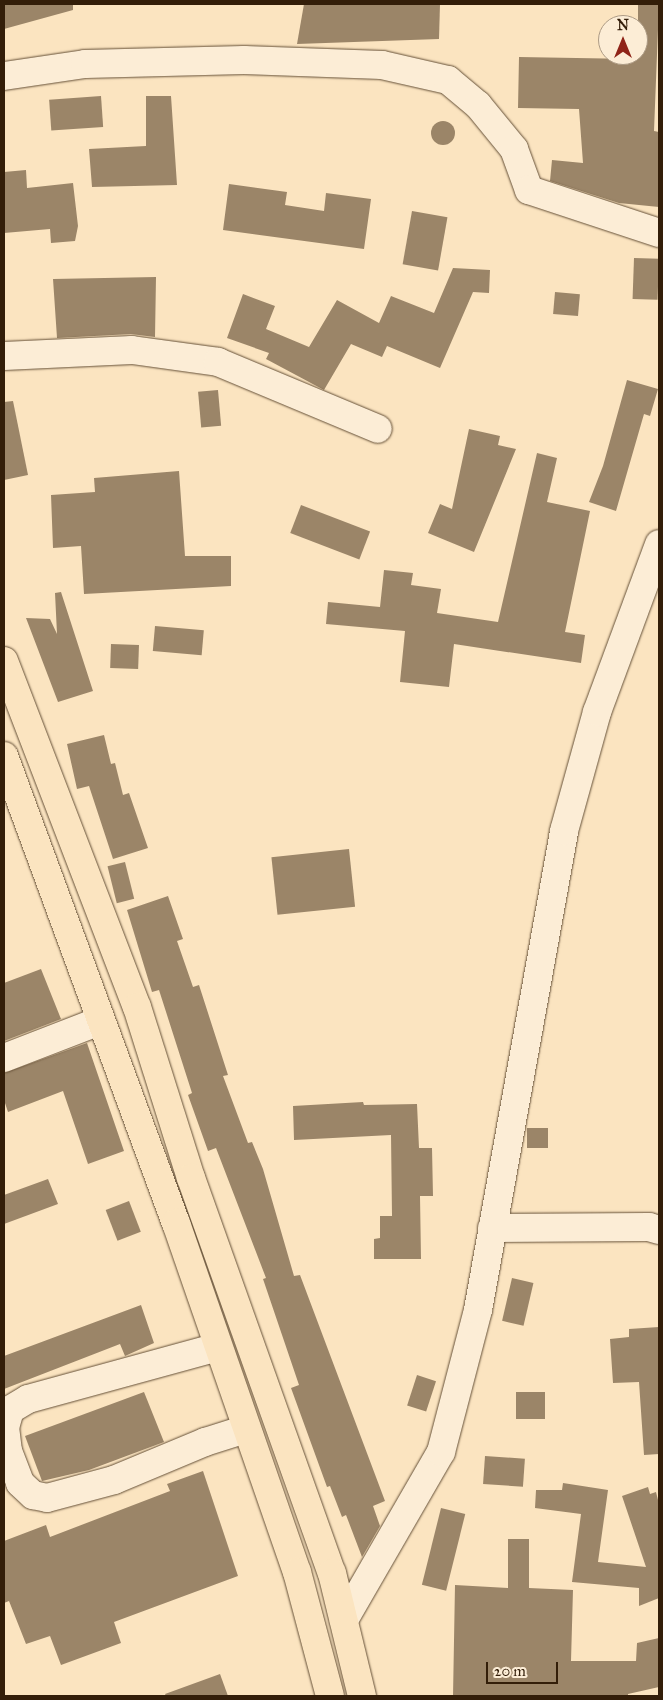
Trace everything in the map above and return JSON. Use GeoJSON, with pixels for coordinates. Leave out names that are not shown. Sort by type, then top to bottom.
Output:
{"type":"FeatureCollection","features":[{"type":"Feature","properties":{"kind":"main road"},"geometry":{"type":"LineString","coordinates":[[4,662],[137,1007],[192,1178],[332,1573],[362,1696]]}},
{"type":"Feature","properties":{"kind":"main road"},"geometry":{"type":"LineString","coordinates":[[4,756],[218,1347],[297,1572],[330,1696]]}},
{"type":"Feature","properties":{"kind":"street"},"geometry":{"type":"LineString","coordinates":[[4,76],[85,64],[244,60],[382,65],[448,80],[478,105],[514,149],[529,190],[659,233]]}},
{"type":"Feature","properties":{"kind":"street"},"geometry":{"type":"LineString","coordinates":[[4,356],[132,350],[218,362],[378,429]]}},
{"type":"Feature","properties":{"kind":"street"},"geometry":{"type":"LineString","coordinates":[[344,1620],[441,1452],[478,1310],[564,831],[597,712],[659,544]]}},
{"type":"Feature","properties":{"kind":"street"},"geometry":{"type":"LineString","coordinates":[[4,1058],[100,1021]]}},
{"type":"Feature","properties":{"kind":"street"},"geometry":{"type":"LineString","coordinates":[[492,1228],[649,1227],[659,1230]]}},
{"type":"Feature","properties":{"kind":"street"},"geometry":{"type":"LineString","coordinates":[[218,1347],[28,1399],[10,1410],[5,1428],[8,1451],[20,1483],[34,1495],[47,1498],[114,1480],[246,1429]]}},
{"type":"Feature","properties":{"kind":"building"},"geometry":{"type":"Polygon","coordinates":[[[4,4],[73,4],[73,10],[4,29],[4,4]]]}},
{"type":"Feature","properties":{"kind":"building"},"geometry":{"type":"Polygon","coordinates":[[[304,4],[440,4],[439,39],[297,44],[304,4]]]}},
{"type":"Feature","properties":{"kind":"building"},"geometry":{"type":"Polygon","coordinates":[[[638,4],[659,4],[654,131],[659,132],[659,207],[619,203],[550,181],[552,160],[583,163],[579,109],[518,108],[519,57],[598,58],[598,65],[648,65],[648,15],[638,15],[638,4]]]}},
{"type":"Feature","properties":{"kind":"building"},"geometry":{"type":"Polygon","coordinates":[[[101,96],[103,127],[51,131],[49,100],[101,96]]]}},
{"type":"Feature","properties":{"kind":"building"},"geometry":{"type":"Polygon","coordinates":[[[146,96],[171,96],[177,185],[92,187],[89,149],[146,146],[146,96]]]}},
{"type":"Feature","properties":{"kind":"building"},"geometry":{"type":"Polygon","coordinates":[[[443,121],[451,125],[455,133],[451,141],[443,145],[435,141],[431,133],[435,125],[443,121]]]}},
{"type":"Feature","properties":{"kind":"building"},"geometry":{"type":"Polygon","coordinates":[[[26,170],[27,188],[73,183],[78,226],[75,241],[51,243],[50,229],[4,233],[4,172],[26,170]]]}},
{"type":"Feature","properties":{"kind":"building"},"geometry":{"type":"Polygon","coordinates":[[[229,184],[287,192],[285,205],[324,211],[326,193],[371,199],[364,249],[223,230],[229,184]]]}},
{"type":"Feature","properties":{"kind":"building"},"geometry":{"type":"Polygon","coordinates":[[[412,211],[447,217],[438,270],[403,264],[412,211]]]}},
{"type":"Feature","properties":{"kind":"building"},"geometry":{"type":"Polygon","coordinates":[[[634,258],[659,259],[658,300],[633,299],[634,258]]]}},
{"type":"Feature","properties":{"kind":"building"},"geometry":{"type":"Polygon","coordinates":[[[453,268],[490,270],[489,293],[473,292],[440,368],[387,346],[382,357],[351,344],[324,390],[266,359],[269,353],[227,338],[243,294],[275,306],[266,329],[309,347],[337,300],[379,323],[391,296],[434,313],[453,268]]]}},
{"type":"Feature","properties":{"kind":"building"},"geometry":{"type":"Polygon","coordinates":[[[156,277],[155,337],[131,334],[57,338],[53,279],[156,277]]]}},
{"type":"Feature","properties":{"kind":"building"},"geometry":{"type":"Polygon","coordinates":[[[555,292],[580,294],[578,316],[553,314],[555,292]]]}},
{"type":"Feature","properties":{"kind":"building"},"geometry":{"type":"Polygon","coordinates":[[[627,380],[658,389],[650,416],[644,414],[616,511],[589,502],[603,466],[627,380]]]}},
{"type":"Feature","properties":{"kind":"building"},"geometry":{"type":"Polygon","coordinates":[[[218,390],[221,426],[201,428],[198,392],[218,390]]]}},
{"type":"Feature","properties":{"kind":"building"},"geometry":{"type":"Polygon","coordinates":[[[13,401],[28,475],[4,480],[4,402],[13,401]]]}},
{"type":"Feature","properties":{"kind":"building"},"geometry":{"type":"Polygon","coordinates":[[[469,429],[500,436],[498,445],[516,449],[474,552],[428,533],[440,504],[452,509],[469,429]]]}},
{"type":"Feature","properties":{"kind":"building"},"geometry":{"type":"Polygon","coordinates":[[[537,453],[557,458],[547,502],[590,511],[565,632],[585,635],[581,663],[454,644],[449,687],[400,682],[405,631],[326,624],[328,602],[380,607],[384,570],[413,573],[411,585],[441,589],[437,613],[498,622],[537,453]]]}},
{"type":"Feature","properties":{"kind":"building"},"geometry":{"type":"Polygon","coordinates":[[[179,471],[185,556],[231,556],[231,586],[84,594],[81,546],[53,548],[51,495],[95,492],[94,478],[179,471]]]}},
{"type":"Feature","properties":{"kind":"building"},"geometry":{"type":"Polygon","coordinates":[[[301,505],[370,532],[359,560],[290,533],[301,505]]]}},
{"type":"Feature","properties":{"kind":"building"},"geometry":{"type":"Polygon","coordinates":[[[61,592],[93,691],[58,702],[26,618],[50,619],[57,634],[55,593],[61,592]]]}},
{"type":"Feature","properties":{"kind":"building"},"geometry":{"type":"Polygon","coordinates":[[[155,626],[204,630],[202,655],[153,651],[155,626]]]}},
{"type":"Feature","properties":{"kind":"building"},"geometry":{"type":"Polygon","coordinates":[[[111,644],[139,645],[138,669],[110,668],[111,644]]]}},
{"type":"Feature","properties":{"kind":"building"},"geometry":{"type":"Polygon","coordinates":[[[104,735],[111,764],[115,763],[123,795],[129,793],[148,848],[113,859],[89,786],[77,789],[67,744],[104,735]]]}},
{"type":"Feature","properties":{"kind":"building"},"geometry":{"type":"Polygon","coordinates":[[[349,849],[355,907],[277,915],[271,857],[349,849]]]}},
{"type":"Feature","properties":{"kind":"building"},"geometry":{"type":"Polygon","coordinates":[[[125,862],[134,899],[117,903],[108,866],[125,862]]]}},
{"type":"Feature","properties":{"kind":"building"},"geometry":{"type":"Polygon","coordinates":[[[168,896],[183,939],[177,941],[193,987],[199,985],[228,1075],[223,1076],[248,1143],[252,1142],[263,1169],[294,1276],[300,1275],[385,1501],[373,1506],[380,1526],[362,1557],[346,1515],[342,1517],[330,1486],[327,1487],[291,1388],[299,1385],[263,1279],[266,1278],[216,1148],[208,1151],[188,1095],[192,1093],[159,990],[152,992],[127,910],[168,896]]]}},
{"type":"Feature","properties":{"kind":"building"},"geometry":{"type":"Polygon","coordinates":[[[41,969],[61,1019],[4,1041],[4,983],[41,969]]]}},
{"type":"Feature","properties":{"kind":"building"},"geometry":{"type":"Polygon","coordinates":[[[87,1043],[124,1151],[88,1164],[63,1091],[8,1112],[4,1100],[4,1073],[87,1043]]]}},
{"type":"Feature","properties":{"kind":"building"},"geometry":{"type":"Polygon","coordinates":[[[363,1102],[364,1105],[417,1104],[419,1148],[432,1148],[433,1196],[420,1196],[421,1259],[374,1259],[374,1239],[380,1238],[380,1216],[392,1216],[391,1135],[294,1140],[293,1106],[363,1102]]]}},
{"type":"Feature","properties":{"kind":"building"},"geometry":{"type":"Polygon","coordinates":[[[527,1128],[548,1128],[548,1148],[527,1148],[527,1128]]]}},
{"type":"Feature","properties":{"kind":"building"},"geometry":{"type":"Polygon","coordinates":[[[48,1179],[58,1204],[4,1224],[4,1195],[48,1179]]]}},
{"type":"Feature","properties":{"kind":"building"},"geometry":{"type":"Polygon","coordinates":[[[129,1201],[141,1232],[117,1241],[106,1210],[129,1201]]]}},
{"type":"Feature","properties":{"kind":"building"},"geometry":{"type":"Polygon","coordinates":[[[512,1278],[533,1283],[524,1326],[502,1321],[512,1278]]]}},
{"type":"Feature","properties":{"kind":"building"},"geometry":{"type":"Polygon","coordinates":[[[141,1305],[154,1343],[125,1356],[120,1344],[4,1389],[4,1356],[141,1305]]]}},
{"type":"Feature","properties":{"kind":"building"},"geometry":{"type":"Polygon","coordinates":[[[659,1327],[659,1454],[644,1455],[639,1382],[613,1383],[610,1339],[629,1337],[629,1329],[659,1327]]]}},
{"type":"Feature","properties":{"kind":"building"},"geometry":{"type":"Polygon","coordinates":[[[417,1375],[436,1381],[426,1412],[407,1405],[417,1375]]]}},
{"type":"Feature","properties":{"kind":"building"},"geometry":{"type":"Polygon","coordinates":[[[144,1392],[164,1442],[89,1470],[42,1481],[25,1436],[144,1392]]]}},
{"type":"Feature","properties":{"kind":"building"},"geometry":{"type":"Polygon","coordinates":[[[516,1392],[545,1392],[545,1419],[516,1419],[516,1392]]]}},
{"type":"Feature","properties":{"kind":"building"},"geometry":{"type":"Polygon","coordinates":[[[485,1456],[525,1459],[523,1487],[483,1484],[485,1456]]]}},
{"type":"Feature","properties":{"kind":"building"},"geometry":{"type":"Polygon","coordinates":[[[203,1471],[238,1576],[114,1622],[121,1643],[61,1665],[50,1636],[26,1644],[9,1601],[4,1603],[4,1541],[46,1525],[50,1537],[170,1491],[167,1484],[203,1471]]]}},
{"type":"Feature","properties":{"kind":"building"},"geometry":{"type":"Polygon","coordinates":[[[563,1483],[608,1490],[598,1562],[646,1567],[622,1496],[648,1487],[650,1494],[656,1492],[659,1504],[659,1598],[639,1606],[639,1588],[572,1582],[581,1514],[535,1508],[536,1490],[562,1490],[563,1483]]]}},
{"type":"Feature","properties":{"kind":"building"},"geometry":{"type":"Polygon","coordinates":[[[441,1508],[465,1514],[446,1591],[422,1585],[441,1508]]]}},
{"type":"Feature","properties":{"kind":"building"},"geometry":{"type":"Polygon","coordinates":[[[508,1539],[529,1539],[529,1588],[573,1590],[571,1661],[636,1661],[637,1643],[659,1638],[659,1687],[628,1694],[628,1696],[453,1696],[455,1585],[508,1588],[508,1539]]]}},
{"type":"Feature","properties":{"kind":"building"},"geometry":{"type":"Polygon","coordinates":[[[220,1674],[228,1696],[166,1696],[165,1694],[220,1674]]]}}]}
